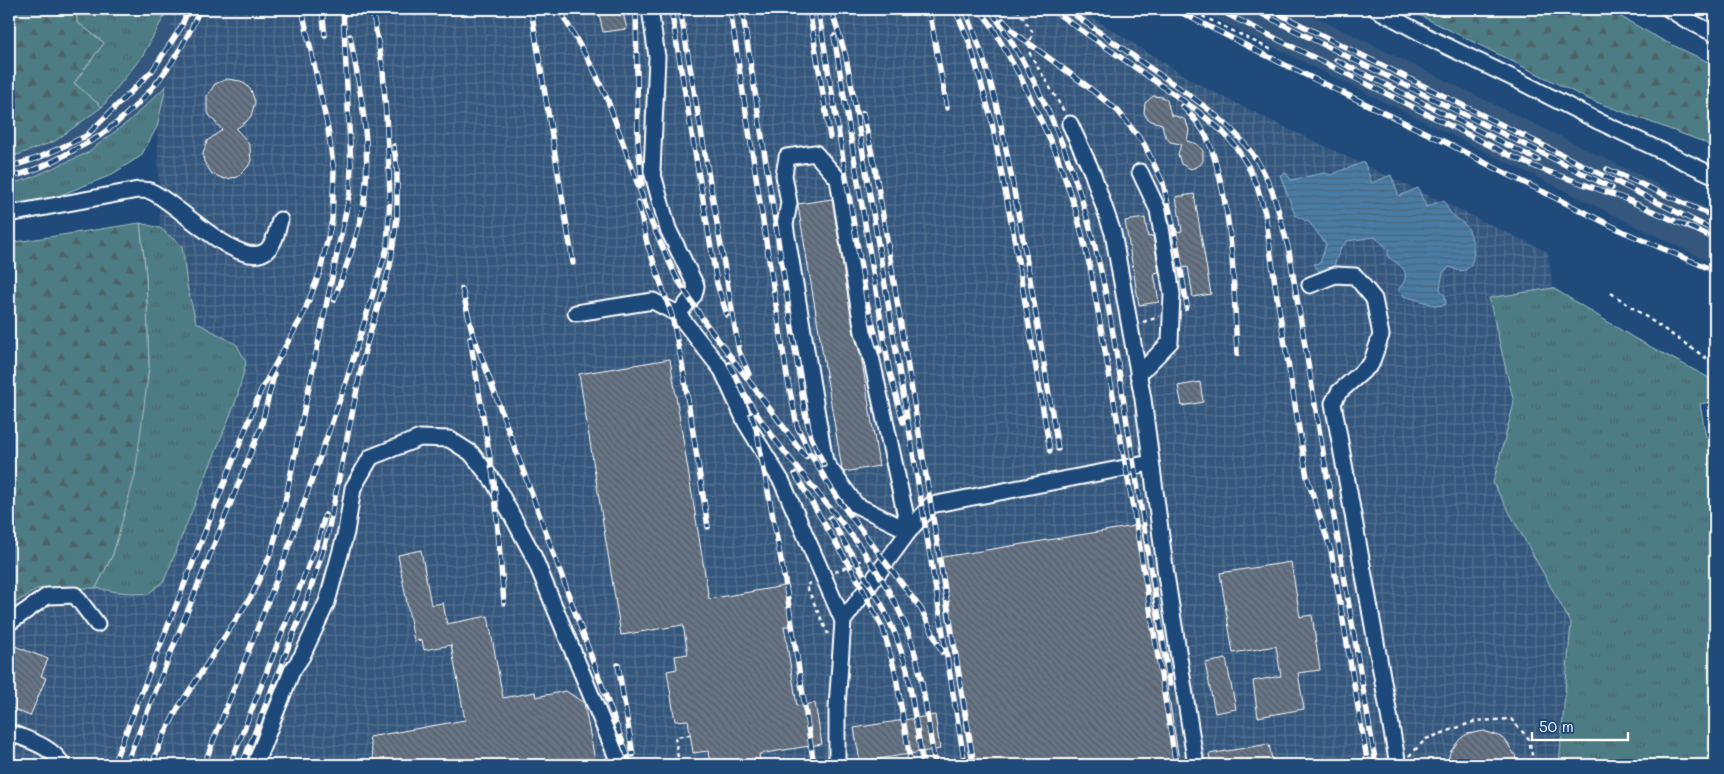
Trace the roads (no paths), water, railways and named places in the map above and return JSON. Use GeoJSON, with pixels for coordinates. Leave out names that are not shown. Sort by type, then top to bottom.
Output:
{"type":"FeatureCollection","features":[{"type":"Feature","properties":{"kind":"lane"},"geometry":{"type":"LineString","coordinates":[[650,9],[657,57],[652,171],[668,229],[696,286],[694,295],[678,314]]}},
{"type":"Feature","properties":{"kind":"lane"},"geometry":{"type":"LineString","coordinates":[[1376,9],[1432,39],[1600,122],[1715,176]]}},
{"type":"Feature","properties":{"kind":"lane"},"geometry":{"type":"LineString","coordinates":[[1669,9],[1715,34]]}},
{"type":"Feature","properties":{"kind":"lane"},"geometry":{"type":"LineString","coordinates":[[1070,124],[1092,172],[1113,233],[1138,376],[1166,575],[1196,765]]}},
{"type":"Feature","properties":{"kind":"lane"},"geometry":{"type":"LineString","coordinates":[[815,154],[838,179],[863,332],[872,361],[909,531],[856,505],[825,462],[785,225],[789,203],[784,175],[787,157],[815,154]]}},
{"type":"Feature","properties":{"kind":"lane"},"geometry":{"type":"LineString","coordinates":[[1138,376],[1170,342],[1172,294],[1158,210],[1140,172]]}},
{"type":"Feature","properties":{"kind":"lane"},"geometry":{"type":"LineString","coordinates":[[9,214],[138,190],[149,191],[176,207],[209,234],[228,246],[253,254],[264,252],[270,247],[280,220]]}},
{"type":"Feature","properties":{"kind":"lane"},"geometry":{"type":"LineString","coordinates":[[1310,285],[1336,275],[1355,276],[1374,299],[1382,335],[1371,364],[1339,392],[1333,403],[1402,762]]}},
{"type":"Feature","properties":{"kind":"lane"},"geometry":{"type":"LineString","coordinates":[[576,313],[653,301],[678,314],[722,370],[746,423],[782,482],[843,621],[837,707],[838,765]]}},
{"type":"Feature","properties":{"kind":"lane"},"geometry":{"type":"LineString","coordinates":[[255,765],[292,671],[302,656],[327,602],[346,532],[353,488],[372,457],[420,438],[449,439],[471,453],[494,482],[533,555],[620,765]]}},
{"type":"Feature","properties":{"kind":"lane"},"geometry":{"type":"LineString","coordinates":[[843,621],[909,531],[931,505],[1151,463]]}},
{"type":"Feature","properties":{"kind":"lane"},"geometry":{"type":"LineString","coordinates":[[9,624],[47,596],[75,595],[97,624]]}},
{"type":"Feature","properties":{"kind":"lane"},"geometry":{"type":"LineString","coordinates":[[9,732],[50,751],[59,759],[62,765]]}},
{"type":"Feature","properties":{"kind":"railway"},"geometry":{"type":"LineString","coordinates":[[9,167],[38,158],[86,136],[152,71],[180,29],[189,9]]}},
{"type":"Feature","properties":{"kind":"railway"},"geometry":{"type":"LineString","coordinates":[[9,177],[34,170],[95,139],[134,108],[172,62],[192,28],[200,9]]}},
{"type":"Feature","properties":{"kind":"railway"},"geometry":{"type":"LineString","coordinates":[[113,765],[261,390],[303,315],[320,272],[332,220],[334,172],[328,129],[302,9]]}},
{"type":"Feature","properties":{"kind":"railway"},"geometry":{"type":"LineString","coordinates":[[322,9],[325,35]]}},
{"type":"Feature","properties":{"kind":"railway"},"geometry":{"type":"LineString","coordinates":[[152,765],[161,741],[178,708],[252,595],[271,553],[284,506],[350,192],[351,165],[343,9]]}},
{"type":"Feature","properties":{"kind":"railway"},"geometry":{"type":"LineString","coordinates":[[204,765],[283,563],[347,379],[387,248],[390,197],[388,147],[383,70],[372,9]]}},
{"type":"Feature","properties":{"kind":"railway"},"geometry":{"type":"LineString","coordinates":[[531,9],[573,263]]}},
{"type":"Feature","properties":{"kind":"railway"},"geometry":{"type":"LineString","coordinates":[[559,9],[594,70],[608,101],[652,224],[676,277],[704,321],[806,457]]}},
{"type":"Feature","properties":{"kind":"railway"},"geometry":{"type":"LineString","coordinates":[[636,9],[638,141],[642,184]]}},
{"type":"Feature","properties":{"kind":"railway"},"geometry":{"type":"LineString","coordinates":[[671,9],[717,284],[727,315]]}},
{"type":"Feature","properties":{"kind":"railway"},"geometry":{"type":"LineString","coordinates":[[680,9],[739,351],[749,374]]}},
{"type":"Feature","properties":{"kind":"railway"},"geometry":{"type":"LineString","coordinates":[[730,9],[787,376],[797,426],[809,452],[837,498],[921,609],[942,652]]}},
{"type":"Feature","properties":{"kind":"railway"},"geometry":{"type":"LineString","coordinates":[[742,9],[805,413],[811,437],[824,465]]}},
{"type":"Feature","properties":{"kind":"railway"},"geometry":{"type":"LineString","coordinates":[[809,9],[830,137]]}},
{"type":"Feature","properties":{"kind":"railway"},"geometry":{"type":"LineString","coordinates":[[818,9],[867,303],[880,351]]}},
{"type":"Feature","properties":{"kind":"railway"},"geometry":{"type":"LineString","coordinates":[[831,9],[845,53],[853,93],[965,765]]}},
{"type":"Feature","properties":{"kind":"railway"},"geometry":{"type":"LineString","coordinates":[[929,9],[947,108]]}},
{"type":"Feature","properties":{"kind":"railway"},"geometry":{"type":"LineString","coordinates":[[955,9],[970,44],[991,118],[1014,237],[1050,451]]}},
{"type":"Feature","properties":{"kind":"railway"},"geometry":{"type":"LineString","coordinates":[[965,9],[983,56],[1002,128],[1058,449]]}},
{"type":"Feature","properties":{"kind":"railway"},"geometry":{"type":"LineString","coordinates":[[979,9],[990,23],[1021,78],[1057,155],[1076,211],[1090,267],[1136,524],[1176,765]]}},
{"type":"Feature","properties":{"kind":"railway"},"geometry":{"type":"LineString","coordinates":[[1051,9],[1195,109],[1222,131],[1236,147],[1248,166],[1257,186],[1265,213],[1307,477],[1331,551],[1368,765]]}},
{"type":"Feature","properties":{"kind":"railway"},"geometry":{"type":"LineString","coordinates":[[1066,9],[1215,114],[1243,142],[1255,158],[1273,193],[1289,251],[1376,765]]}},
{"type":"Feature","properties":{"kind":"railway"},"geometry":{"type":"LineString","coordinates":[[1174,9],[1624,232],[1715,271]]}},
{"type":"Feature","properties":{"kind":"railway"},"geometry":{"type":"LineString","coordinates":[[1217,9],[1509,155],[1538,168],[1623,198],[1693,229]]}},
{"type":"Feature","properties":{"kind":"railway"},"geometry":{"type":"LineString","coordinates":[[1252,9],[1612,188]]}},
{"type":"Feature","properties":{"kind":"railway"},"geometry":{"type":"LineString","coordinates":[[1269,9],[1715,231]]}},
{"type":"Feature","properties":{"kind":"railway"},"geometry":{"type":"LineString","coordinates":[[991,11],[1028,70],[1044,101],[1071,166],[1092,233],[1112,325],[1170,684]]}},
{"type":"Feature","properties":{"kind":"railway"},"geometry":{"type":"LineString","coordinates":[[1003,20],[1015,33],[1118,111],[1144,144],[1163,183],[1174,229],[1187,306]]}},
{"type":"Feature","properties":{"kind":"railway"},"geometry":{"type":"LineString","coordinates":[[334,300],[360,221],[365,194],[366,134],[350,36]]}},
{"type":"Feature","properties":{"kind":"railway"},"geometry":{"type":"LineString","coordinates":[[834,36],[889,369],[903,422]]}},
{"type":"Feature","properties":{"kind":"railway"},"geometry":{"type":"LineString","coordinates":[[1336,60],[1538,160]]}},
{"type":"Feature","properties":{"kind":"railway"},"geometry":{"type":"LineString","coordinates":[[1182,106],[1192,116],[1206,136],[1225,201],[1231,244],[1237,354]]}},
{"type":"Feature","properties":{"kind":"railway"},"geometry":{"type":"LineString","coordinates":[[863,113],[875,168],[974,765]]}},
{"type":"Feature","properties":{"kind":"railway"},"geometry":{"type":"LineString","coordinates":[[242,765],[306,602],[326,542],[365,350],[390,266],[397,218],[397,169],[394,146]]}},
{"type":"Feature","properties":{"kind":"railway"},"geometry":{"type":"LineString","coordinates":[[1607,169],[1715,217]]}},
{"type":"Feature","properties":{"kind":"railway"},"geometry":{"type":"LineString","coordinates":[[638,202],[647,243],[672,316],[683,369],[708,527]]}},
{"type":"Feature","properties":{"kind":"railway"},"geometry":{"type":"LineString","coordinates":[[1688,226],[1715,239]]}},
{"type":"Feature","properties":{"kind":"railway"},"geometry":{"type":"LineString","coordinates":[[462,289],[472,331],[631,765]]}},
{"type":"Feature","properties":{"kind":"railway"},"geometry":{"type":"LineString","coordinates":[[470,338],[494,482],[504,603]]}},
{"type":"Feature","properties":{"kind":"railway"},"geometry":{"type":"LineString","coordinates":[[729,364],[756,413],[779,445],[858,544],[892,596],[905,624],[916,658],[924,694],[935,765]]}},
{"type":"Feature","properties":{"kind":"railway"},"geometry":{"type":"LineString","coordinates":[[126,765],[261,427],[274,375]]}},
{"type":"Feature","properties":{"kind":"railway"},"geometry":{"type":"LineString","coordinates":[[751,414],[756,428],[785,581],[814,765]]}},
{"type":"Feature","properties":{"kind":"railway"},"geometry":{"type":"LineString","coordinates":[[795,474],[859,582],[883,629],[895,671],[911,765]]}},
{"type":"Feature","properties":{"kind":"railway"},"geometry":{"type":"LineString","coordinates":[[230,765],[318,541],[325,515]]}},
{"type":"Feature","properties":{"kind":"railway"},"geometry":{"type":"LineString","coordinates":[[830,518],[882,605],[896,636],[907,669],[923,765]]}},
{"type":"Feature","properties":{"kind":"railway"},"geometry":{"type":"LineString","coordinates":[[618,665],[633,755]]}}]}
